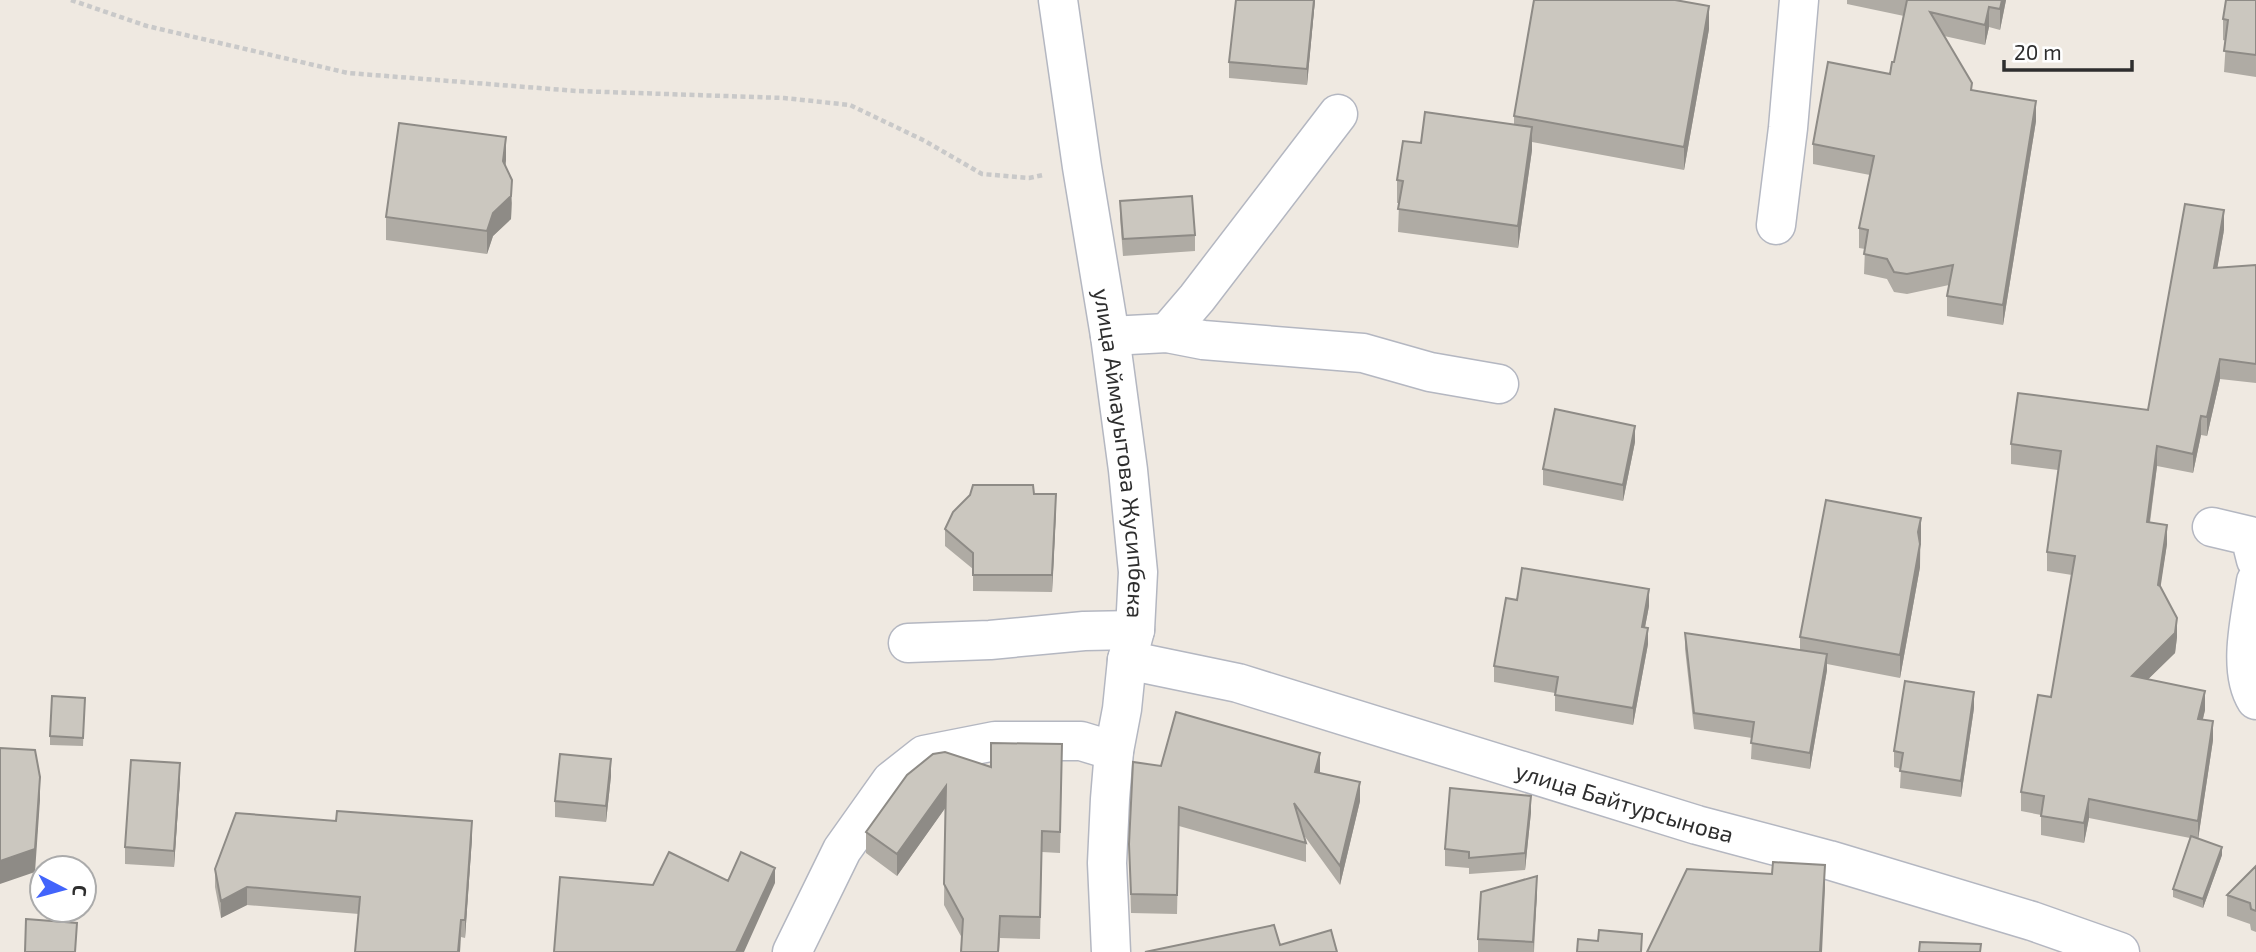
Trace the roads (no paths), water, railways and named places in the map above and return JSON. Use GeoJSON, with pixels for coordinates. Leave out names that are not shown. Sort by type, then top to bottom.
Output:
{"type":"FeatureCollection","features":[{"type":"Feature","properties":{"kind":"street","name":"улица Аймауытова Жусипбека"},"geometry":{"type":"LineString","coordinates":[[1058,0],[1110,336],[1138,572],[1131,645],[1114,751],[1107,863],[1111,952]]}},
{"type":"Feature","properties":{"kind":"street"},"geometry":{"type":"LineString","coordinates":[[1776,225],[1799,0]]}},
{"type":"Feature","properties":{"kind":"street"},"geometry":{"type":"LineString","coordinates":[[1167,333],[1197,298],[1338,114]]}},
{"type":"Feature","properties":{"kind":"street"},"geometry":{"type":"LineString","coordinates":[[1110,336],[1167,333],[1203,340],[1363,354],[1430,372],[1499,384]]}},
{"type":"Feature","properties":{"kind":"street"},"geometry":{"type":"LineString","coordinates":[[2212,527],[2250,537],[2256,560]]}},
{"type":"Feature","properties":{"kind":"street"},"geometry":{"type":"LineString","coordinates":[[2256,581],[2248,641],[2247,680],[2256,700]]}},
{"type":"Feature","properties":{"kind":"street","name":"улица Байтурсынова"},"geometry":{"type":"LineString","coordinates":[[908,643],[990,640],[1084,631],[1238,683],[1697,825],[1829,860],[2032,921],[2120,952]]}},
{"type":"Feature","properties":{"kind":"street"},"geometry":{"type":"LineString","coordinates":[[792,952],[842,850],[891,781],[924,755],[995,741],[1081,741],[1114,751]]}}]}
